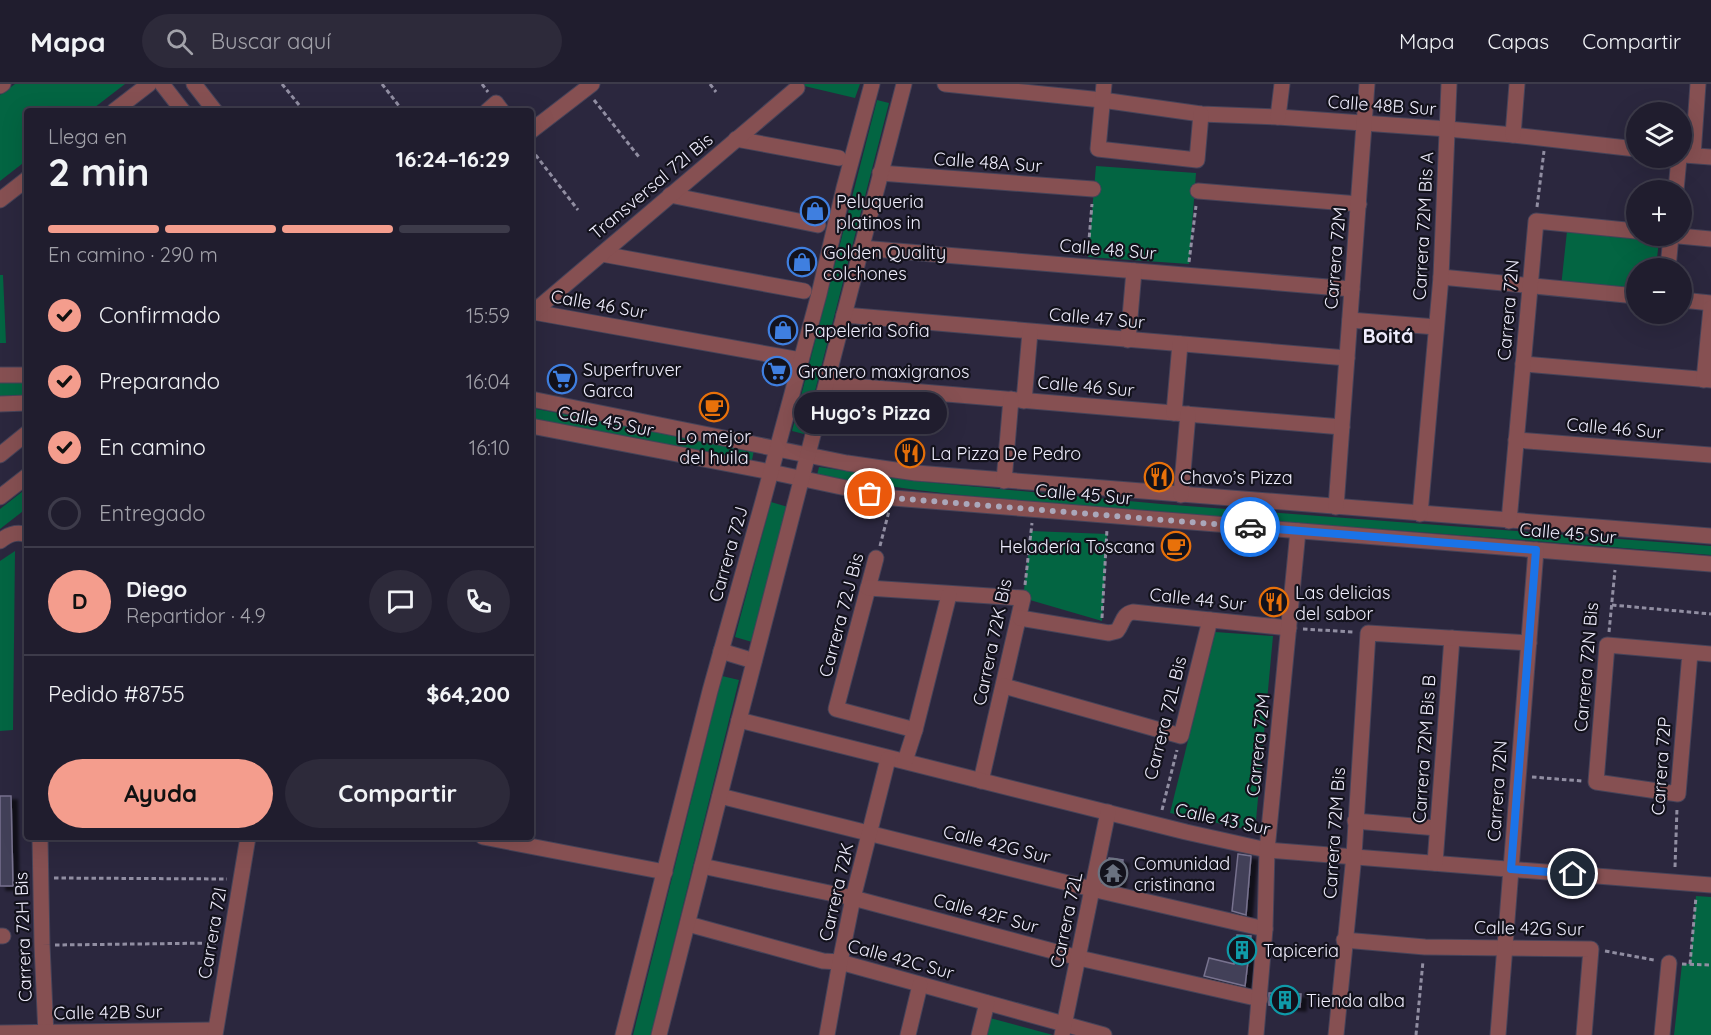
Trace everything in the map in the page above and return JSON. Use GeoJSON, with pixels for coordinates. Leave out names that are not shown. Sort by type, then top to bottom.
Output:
{"type":"FeatureCollection","features":[{"type":"Feature","properties":{"kind":"street"},"geometry":{"type":"LineString","coordinates":[[118,108],[149,84]]}},
{"type":"Feature","properties":{"kind":"street"},"geometry":{"type":"LineString","coordinates":[[162,84],[181,108]]}},
{"type":"Feature","properties":{"kind":"street"},"geometry":{"type":"LineString","coordinates":[[194,84],[213,108]]}},
{"type":"Feature","properties":{"kind":"street","name":"Carrera 72J"},"geometry":{"type":"LineString","coordinates":[[623,1035],[721,651],[801,360],[872,84]]}},
{"type":"Feature","properties":{"kind":"street"},"geometry":{"type":"LineString","coordinates":[[659,1035],[904,84]]}},
{"type":"Feature","properties":{"kind":"street","name":"Calle 48B Sur"},"geometry":{"type":"LineString","coordinates":[[945,84],[1102,100],[1201,114],[1448,129],[1626,148]]}},
{"type":"Feature","properties":{"kind":"street"},"geometry":{"type":"LineString","coordinates":[[1104,84],[1098,149],[1197,160],[1201,114]]}},
{"type":"Feature","properties":{"kind":"street"},"geometry":{"type":"LineString","coordinates":[[1278,117],[1282,84]]}},
{"type":"Feature","properties":{"kind":"street","name":"Carrera 72M"},"geometry":{"type":"LineString","coordinates":[[1336,507],[1367,84]]}},
{"type":"Feature","properties":{"kind":"street","name":"Carrera 72M Bis A"},"geometry":{"type":"LineString","coordinates":[[1420,514],[1441,277],[1449,84]]}},
{"type":"Feature","properties":{"kind":"street"},"geometry":{"type":"LineString","coordinates":[[1513,135],[1517,84]]}},
{"type":"Feature","properties":{"kind":"street"},"geometry":{"type":"LineString","coordinates":[[1692,117],[1698,84]]}},
{"type":"Feature","properties":{"kind":"street"},"geometry":{"type":"LineString","coordinates":[[534,129],[589,86]]}},
{"type":"Feature","properties":{"kind":"street","name":"Transversal 72I Bis"},"geometry":{"type":"LineString","coordinates":[[534,311],[797,88]]}},
{"type":"Feature","properties":{"kind":"street"},"geometry":{"type":"LineString","coordinates":[[736,139],[839,158]]}},
{"type":"Feature","properties":{"kind":"street"},"geometry":{"type":"LineString","coordinates":[[1692,156],[1711,157]]}},
{"type":"Feature","properties":{"kind":"street","name":"Calle 48A Sur"},"geometry":{"type":"LineString","coordinates":[[880,173],[1093,189]]}},
{"type":"Feature","properties":{"kind":"street"},"geometry":{"type":"LineString","coordinates":[[0,200],[24,181]]}},
{"type":"Feature","properties":{"kind":"street"},"geometry":{"type":"LineString","coordinates":[[1198,191],[1359,204]]}},
{"type":"Feature","properties":{"kind":"street"},"geometry":{"type":"LineString","coordinates":[[670,195],[818,225]]}},
{"type":"Feature","properties":{"kind":"street"},"geometry":{"type":"LineString","coordinates":[[1536,221],[1626,230]]}},
{"type":"Feature","properties":{"kind":"street","name":"Carrera 72N"},"geometry":{"type":"LineString","coordinates":[[1509,521],[1536,221]]}},
{"type":"Feature","properties":{"kind":"street"},"geometry":{"type":"LineString","coordinates":[[1692,237],[1711,239]]}},
{"type":"Feature","properties":{"kind":"street","name":"Calle 48 Sur"},"geometry":{"type":"LineString","coordinates":[[861,248],[1352,289]]}},
{"type":"Feature","properties":{"kind":"street"},"geometry":{"type":"LineString","coordinates":[[602,254],[804,291]]}},
{"type":"Feature","properties":{"kind":"street"},"geometry":{"type":"LineString","coordinates":[[1128,340],[1134,271]]}},
{"type":"Feature","properties":{"kind":"street"},"geometry":{"type":"LineString","coordinates":[[1441,277],[1626,295]]}},
{"type":"Feature","properties":{"kind":"street"},"geometry":{"type":"LineString","coordinates":[[1692,301],[1711,303]]}},
{"type":"Feature","properties":{"kind":"street"},"geometry":{"type":"LineString","coordinates":[[1523,364],[1708,380],[1711,308]]}},
{"type":"Feature","properties":{"kind":"street","name":"Calle 46 Sur"},"geometry":{"type":"LineString","coordinates":[[534,313],[801,360]]}},
{"type":"Feature","properties":{"kind":"street","name":"Calle 47 Sur"},"geometry":{"type":"LineString","coordinates":[[844,315],[1347,358]]}},
{"type":"Feature","properties":{"kind":"street"},"geometry":{"type":"LineString","coordinates":[[1350,320],[1436,327]]}},
{"type":"Feature","properties":{"kind":"street"},"geometry":{"type":"LineString","coordinates":[[1004,481],[1030,332]]}},
{"type":"Feature","properties":{"kind":"street"},"geometry":{"type":"LineString","coordinates":[[1180,344],[1181,495]]}},
{"type":"Feature","properties":{"kind":"street"},"geometry":{"type":"LineString","coordinates":[[0,375],[24,375]]}},
{"type":"Feature","properties":{"kind":"street","name":"Calle 46 Sur"},"geometry":{"type":"LineString","coordinates":[[827,384],[1342,427]]}},
{"type":"Feature","properties":{"kind":"street","name":"Calle 45 Sur"},"geometry":{"type":"LineString","coordinates":[[534,400],[846,463],[886,469],[1004,481],[1711,536]]}},
{"type":"Feature","properties":{"kind":"street"},"geometry":{"type":"LineString","coordinates":[[0,404],[24,404]]}},
{"type":"Feature","properties":{"kind":"street","name":"Calle 45 Sur"},"geometry":{"type":"LineString","coordinates":[[534,427],[893,498],[1711,564]]}},
{"type":"Feature","properties":{"kind":"street"},"geometry":{"type":"LineString","coordinates":[[0,455],[24,435]]}},
{"type":"Feature","properties":{"kind":"street","name":"Calle 46 Sur"},"geometry":{"type":"LineString","coordinates":[[1516,440],[1711,455]]}},
{"type":"Feature","properties":{"kind":"street"},"geometry":{"type":"LineString","coordinates":[[0,497],[24,478]]}},
{"type":"Feature","properties":{"kind":"street","name":"Carrera 72M"},"geometry":{"type":"LineString","coordinates":[[1256,1035],[1265,929],[1268,850],[1298,531]]}},
{"type":"Feature","properties":{"kind":"street"},"geometry":{"type":"LineString","coordinates":[[0,541],[14,533],[24,534]]}},
{"type":"Feature","properties":{"kind":"street","name":"Carrera 72N"},"geometry":{"type":"LineString","coordinates":[[1498,1035],[1536,550]]}},
{"type":"Feature","properties":{"kind":"street","name":"Carrera 72J Bis"},"geometry":{"type":"LineString","coordinates":[[876,558],[836,709],[915,730]]}},
{"type":"Feature","properties":{"kind":"street"},"geometry":{"type":"LineString","coordinates":[[868,588],[1023,598]]}},
{"type":"Feature","properties":{"kind":"street"},"geometry":{"type":"LineString","coordinates":[[905,761],[949,595]]}},
{"type":"Feature","properties":{"kind":"street","name":"Carrera 72K Bis"},"geometry":{"type":"LineString","coordinates":[[981,781],[1023,598]]}},
{"type":"Feature","properties":{"kind":"street","name":"Calle 44 Sur"},"geometry":{"type":"LineString","coordinates":[[1101,631],[1117,632],[1125,616],[1133,612],[1289,628]]}},
{"type":"Feature","properties":{"kind":"street"},"geometry":{"type":"LineString","coordinates":[[1020,618],[1101,631]]}},
{"type":"Feature","properties":{"kind":"street","name":"Carrera 72L Bis"},"geometry":{"type":"LineString","coordinates":[[1180,736],[1210,620]]}},
{"type":"Feature","properties":{"kind":"street"},"geometry":{"type":"LineString","coordinates":[[1368,633],[1529,643]]}},
{"type":"Feature","properties":{"kind":"street","name":"Carrera 72M Bis"},"geometry":{"type":"LineString","coordinates":[[1336,1035],[1354,855],[1368,633]]}},
{"type":"Feature","properties":{"kind":"street","name":"Carrera 72M Bis B"},"geometry":{"type":"LineString","coordinates":[[1435,863],[1452,638]]}},
{"type":"Feature","properties":{"kind":"street"},"geometry":{"type":"LineString","coordinates":[[1607,645],[1711,654]]}},
{"type":"Feature","properties":{"kind":"street","name":"Carrera 72N Bis"},"geometry":{"type":"LineString","coordinates":[[1596,782],[1607,645]]}},
{"type":"Feature","properties":{"kind":"street"},"geometry":{"type":"LineString","coordinates":[[721,651],[754,661]]}},
{"type":"Feature","properties":{"kind":"street","name":"Carrera 72P"},"geometry":{"type":"LineString","coordinates":[[1677,794],[1690,653]]}},
{"type":"Feature","properties":{"kind":"street"},"geometry":{"type":"LineString","coordinates":[[1004,686],[1180,736]]}},
{"type":"Feature","properties":{"kind":"street","name":"Calle 43 Sur"},"geometry":{"type":"LineString","coordinates":[[739,720],[888,759],[905,761],[1158,825],[1268,850],[1704,884]]}},
{"type":"Feature","properties":{"kind":"street","name":"Carrera 72K"},"geometry":{"type":"LineString","coordinates":[[827,1035],[854,898],[888,759]]}},
{"type":"Feature","properties":{"kind":"street"},"geometry":{"type":"LineString","coordinates":[[1596,782],[1677,794]]}},
{"type":"Feature","properties":{"kind":"street","name":"Calle 42G Sur"},"geometry":{"type":"LineString","coordinates":[[720,796],[1092,889],[1265,929]]}},
{"type":"Feature","properties":{"kind":"street","name":"Carrera 72L"},"geometry":{"type":"LineString","coordinates":[[1063,1029],[1108,812]]}},
{"type":"Feature","properties":{"kind":"street"},"geometry":{"type":"LineString","coordinates":[[1355,821],[1437,828]]}},
{"type":"Feature","properties":{"kind":"street","name":"Carrera 72H Bis"},"geometry":{"type":"LineString","coordinates":[[40,840],[46,1034]]}},
{"type":"Feature","properties":{"kind":"street","name":"Carrera 72I"},"geometry":{"type":"LineString","coordinates":[[215,1033],[248,840]]}},
{"type":"Feature","properties":{"kind":"street"},"geometry":{"type":"LineString","coordinates":[[499,840],[664,872]]}},
{"type":"Feature","properties":{"kind":"street","name":"Calle 42F Sur"},"geometry":{"type":"LineString","coordinates":[[702,866],[854,898],[1078,957],[1260,999]]}},
{"type":"Feature","properties":{"kind":"street","name":"Calle 42C Sur"},"geometry":{"type":"LineString","coordinates":[[688,924],[987,1002],[1063,1029],[1104,1035]]}},
{"type":"Feature","properties":{"kind":"street","name":"Calle 42G Sur"},"geometry":{"type":"LineString","coordinates":[[1344,940],[1425,947],[1591,949]]}},
{"type":"Feature","properties":{"kind":"street"},"geometry":{"type":"LineString","coordinates":[[1584,1035],[1591,949]]}},
{"type":"Feature","properties":{"kind":"street"},"geometry":{"type":"LineString","coordinates":[[1662,1035],[1668,963]]}},
{"type":"Feature","properties":{"kind":"street"},"geometry":{"type":"LineString","coordinates":[[908,1035],[920,985]]}},
{"type":"Feature","properties":{"kind":"street"},"geometry":{"type":"LineString","coordinates":[[979,1035],[987,1002]]}},
{"type":"Feature","properties":{"kind":"street","name":"Calle 42B Sur"},"geometry":{"type":"LineString","coordinates":[[0,1033],[215,1033]]}},
{"type":"Feature","properties":{"kind":"path"},"geometry":{"type":"LineString","coordinates":[[282,84],[302,108]]}},
{"type":"Feature","properties":{"kind":"path"},"geometry":{"type":"LineString","coordinates":[[382,84],[401,108]]}},
{"type":"Feature","properties":{"kind":"path"},"geometry":{"type":"LineString","coordinates":[[710,84],[716,92]]}},
{"type":"Feature","properties":{"kind":"path"},"geometry":{"type":"LineString","coordinates":[[589,86],[639,157]]}},
{"type":"Feature","properties":{"kind":"path"},"geometry":{"type":"LineString","coordinates":[[1536,221],[1545,138]]}},
{"type":"Feature","properties":{"kind":"path"},"geometry":{"type":"LineString","coordinates":[[534,153],[578,210]]}},
{"type":"Feature","properties":{"kind":"path"},"geometry":{"type":"LineString","coordinates":[[1087,267],[1093,189]]}},
{"type":"Feature","properties":{"kind":"path"},"geometry":{"type":"LineString","coordinates":[[1188,275],[1198,191]]}},
{"type":"Feature","properties":{"kind":"path","name":"Carrera 72J Bis"},"geometry":{"type":"LineString","coordinates":[[876,558],[893,498]]}},
{"type":"Feature","properties":{"kind":"path","name":"Carrera 72K Bis"},"geometry":{"type":"LineString","coordinates":[[1023,598],[1033,509]]}},
{"type":"Feature","properties":{"kind":"path"},"geometry":{"type":"LineString","coordinates":[[1101,631],[1108,515]]}},
{"type":"Feature","properties":{"kind":"path","name":"Carrera 72N Bis"},"geometry":{"type":"LineString","coordinates":[[1607,645],[1616,556]]}},
{"type":"Feature","properties":{"kind":"path"},"geometry":{"type":"LineString","coordinates":[[1611,605],[1711,614]]}},
{"type":"Feature","properties":{"kind":"path"},"geometry":{"type":"LineString","coordinates":[[1289,628],[1368,633]]}},
{"type":"Feature","properties":{"kind":"path","name":"Carrera 72L Bis"},"geometry":{"type":"LineString","coordinates":[[1158,825],[1180,736]]}},
{"type":"Feature","properties":{"kind":"path"},"geometry":{"type":"LineString","coordinates":[[1517,776],[1596,782]]}},
{"type":"Feature","properties":{"kind":"path","name":"Carrera 72P"},"geometry":{"type":"LineString","coordinates":[[1674,882],[1677,794]]}},
{"type":"Feature","properties":{"kind":"path"},"geometry":{"type":"LineString","coordinates":[[40,878],[241,879]]}},
{"type":"Feature","properties":{"kind":"path"},"geometry":{"type":"LineString","coordinates":[[1690,964],[1704,884]]}},
{"type":"Feature","properties":{"kind":"path"},"geometry":{"type":"LineString","coordinates":[[42,945],[230,943]]}},
{"type":"Feature","properties":{"kind":"path"},"geometry":{"type":"LineString","coordinates":[[1416,1035],[1425,947]]}},
{"type":"Feature","properties":{"kind":"path","name":"Calle 42G Sur"},"geometry":{"type":"LineString","coordinates":[[1591,949],[1668,963],[1711,964]]}},
{"type":"Feature","properties":{"kind":"green space"},"geometry":{"type":"Polygon","coordinates":[[[15,84],[125,84],[94,108],[24,108],[24,162],[0,181],[0,95],[15,84]]]}},
{"type":"Feature","properties":{"kind":"green space"},"geometry":{"type":"Polygon","coordinates":[[[860,84],[855,98],[800,85],[860,84]]]}},
{"type":"Feature","properties":{"kind":"green space"},"geometry":{"type":"Polygon","coordinates":[[[877,100],[889,103],[804,434],[792,431],[877,100]]]}},
{"type":"Feature","properties":{"kind":"green space"},"geometry":{"type":"Polygon","coordinates":[[[1096,166],[1196,173],[1189,264],[1088,257],[1096,166]]]}},
{"type":"Feature","properties":{"kind":"green space"},"geometry":{"type":"Polygon","coordinates":[[[1567,231],[1626,237],[1626,246],[1658,246],[1657,258],[1626,258],[1626,294],[1561,287],[1567,231]]]}},
{"type":"Feature","properties":{"kind":"green space"},"geometry":{"type":"Polygon","coordinates":[[[0,275],[3,275],[6,343],[0,343],[0,275]]]}},
{"type":"Feature","properties":{"kind":"green space"},"geometry":{"type":"Polygon","coordinates":[[[0,382],[24,382],[24,397],[0,397],[0,382]]]}},
{"type":"Feature","properties":{"kind":"green space"},"geometry":{"type":"Polygon","coordinates":[[[534,409],[754,450],[752,460],[534,420],[534,409]]]}},
{"type":"Feature","properties":{"kind":"green space"},"geometry":{"type":"Polygon","coordinates":[[[819,467],[915,481],[1161,504],[1711,546],[1711,555],[997,499],[907,489],[817,475],[819,467]]]}},
{"type":"Feature","properties":{"kind":"green space"},"geometry":{"type":"Polygon","coordinates":[[[24,490],[24,510],[0,529],[0,509],[24,490]]]}},
{"type":"Feature","properties":{"kind":"green space"},"geometry":{"type":"Polygon","coordinates":[[[771,502],[788,507],[752,642],[735,637],[771,502]]]}},
{"type":"Feature","properties":{"kind":"green space"},"geometry":{"type":"Polygon","coordinates":[[[1031,531],[1107,534],[1102,621],[1023,598],[1031,531]]]}},
{"type":"Feature","properties":{"kind":"green space"},"geometry":{"type":"Polygon","coordinates":[[[15,551],[13,730],[0,731],[0,561],[15,551]]]}},
{"type":"Feature","properties":{"kind":"green space"},"geometry":{"type":"Polygon","coordinates":[[[1215,632],[1273,636],[1255,831],[1170,813],[1215,632]]]}},
{"type":"Feature","properties":{"kind":"green space"},"geometry":{"type":"Polygon","coordinates":[[[722,676],[739,680],[651,1035],[633,1035],[722,676]]]}},
{"type":"Feature","properties":{"kind":"green space"},"geometry":{"type":"Polygon","coordinates":[[[1696,896],[1711,897],[1711,1035],[1674,1035],[1682,964],[1690,964],[1696,896]]]}},
{"type":"Feature","properties":{"kind":"green space"},"geometry":{"type":"Polygon","coordinates":[[[990,1018],[1053,1035],[986,1035],[990,1018]]]}},
{"type":"Feature","properties":{"kind":"building"},"geometry":{"type":"Polygon","coordinates":[[[0,796],[11,796],[13,886],[0,886],[0,796]]]}},
{"type":"Feature","properties":{"kind":"building"},"geometry":{"type":"Polygon","coordinates":[[[1238,854],[1251,856],[1246,915],[1232,911],[1238,854]]]}},
{"type":"Feature","properties":{"kind":"building","name":"Comunidad cristinana"},"geometry":{"type":"Polygon","coordinates":[[[1109,858],[1123,860],[1119,885],[1104,882],[1109,858]]]}},
{"type":"Feature","properties":{"kind":"building"},"geometry":{"type":"Polygon","coordinates":[[[1237,935],[1251,936],[1245,986],[1204,976],[1209,958],[1234,964],[1237,935]]]}},
{"type":"Feature","properties":{"kind":"building","name":"Tienda alba"},"geometry":{"type":"Polygon","coordinates":[[[1269,993],[1301,994],[1300,1007],[1269,1005],[1269,993]]]}},
{"type":"Feature","properties":{"kind":"way so far"},"geometry":{"type":"LineString","coordinates":[[870,494],[893,498],[1250,527]]}},
{"type":"Feature","properties":{"kind":"place","name":"Peluqueria platinos in"},"geometry":{"type":"Point","coordinates":[815,211]}},
{"type":"Feature","properties":{"kind":"place","name":"Golden Quality colchones"},"geometry":{"type":"Point","coordinates":[802,262]}},
{"type":"Feature","properties":{"kind":"place","name":"Papeleria Sofia"},"geometry":{"type":"Point","coordinates":[783,330]}},
{"type":"Feature","properties":{"kind":"place","name":"Granero maxigranos"},"geometry":{"type":"Point","coordinates":[777,371]}},
{"type":"Feature","properties":{"kind":"place","name":"Superfruver Garca"},"geometry":{"type":"Point","coordinates":[562,379]}},
{"type":"Feature","properties":{"kind":"place","name":"Lo mejor del huila"},"geometry":{"type":"Point","coordinates":[714,407]}},
{"type":"Feature","properties":{"kind":"place","name":"La Pizza De Pedro"},"geometry":{"type":"Point","coordinates":[910,453]}},
{"type":"Feature","properties":{"kind":"place","name":"Chavo’s Pizza"},"geometry":{"type":"Point","coordinates":[1159,477]}},
{"type":"Feature","properties":{"kind":"place","name":"Hugo’s Pizza"},"geometry":{"type":"Point","coordinates":[870,494]}},
{"type":"Feature","properties":{"kind":"place","name":"Heladería Toscana"},"geometry":{"type":"Point","coordinates":[1176,546]}},
{"type":"Feature","properties":{"kind":"place","name":"Las delicias del sabor"},"geometry":{"type":"Point","coordinates":[1274,602]}},
{"type":"Feature","properties":{"kind":"place","name":"Comunidad cristinana"},"geometry":{"type":"Point","coordinates":[1113,873]}},
{"type":"Feature","properties":{"kind":"place","name":"Tapiceria"},"geometry":{"type":"Point","coordinates":[1242,950]}},
{"type":"Feature","properties":{"kind":"place","name":"Tienda alba"},"geometry":{"type":"Point","coordinates":[1285,1000]}},
{"type":"Feature","properties":{"kind":"district","name":"Boitá"},"geometry":{"type":"Point","coordinates":[1388,335]}},
{"type":"Feature","properties":{"kind":"route"},"geometry":{"type":"LineString","coordinates":[[1250,527],[1536,550],[1511,869],[1573,874]]}}]}
